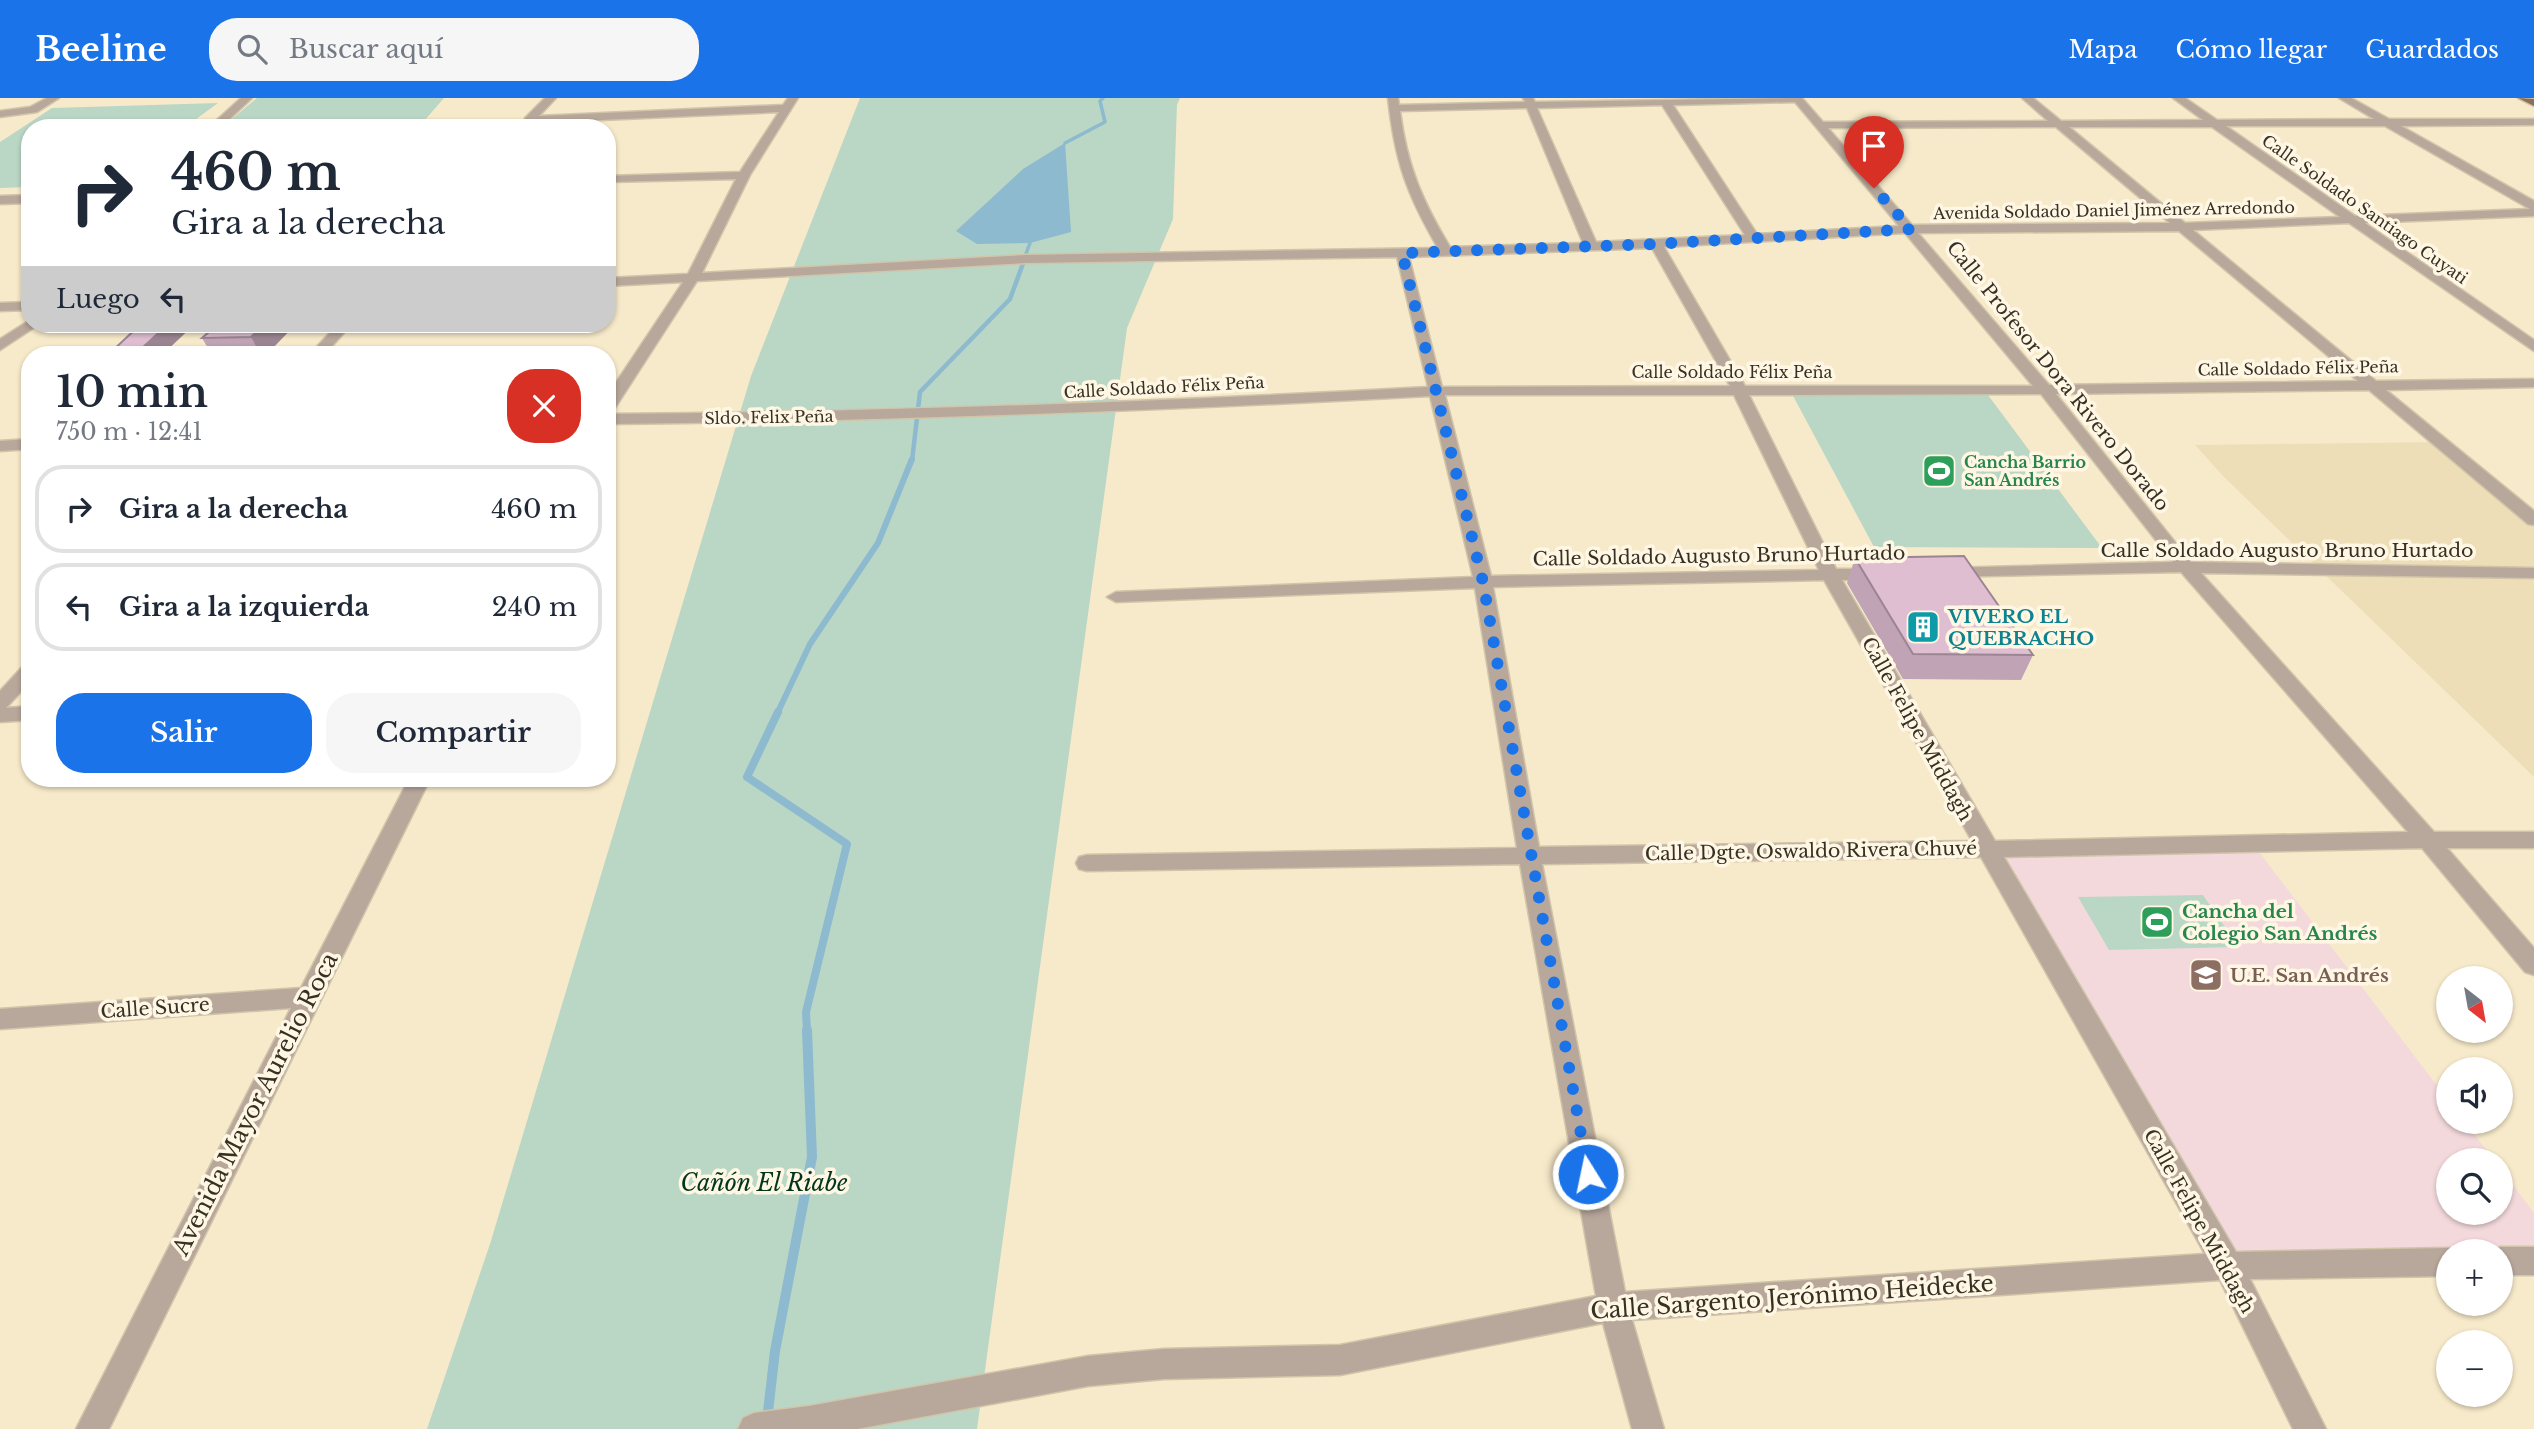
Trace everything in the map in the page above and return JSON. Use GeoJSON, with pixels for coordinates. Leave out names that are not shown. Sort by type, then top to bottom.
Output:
{"type":"FeatureCollection","features":[{"type":"Feature","properties":{"kind":"main road"},"geometry":{"type":"LineString","coordinates":[[2522,98],[2534,103]]}},
{"type":"Feature","properties":{"kind":"street"},"geometry":{"type":"LineString","coordinates":[[0,114],[33,110],[54,98]]}},
{"type":"Feature","properties":{"kind":"street"},"geometry":{"type":"LineString","coordinates":[[223,119],[247,98]]}},
{"type":"Feature","properties":{"kind":"street"},"geometry":{"type":"LineString","coordinates":[[531,119],[551,98]]}},
{"type":"Feature","properties":{"kind":"street"},"geometry":{"type":"LineString","coordinates":[[2027,98],[2534,520]]}},
{"type":"Feature","properties":{"kind":"street","name":"Calle Soldado Santiago Cuyati"},"geometry":{"type":"LineString","coordinates":[[2178,98],[2534,347]]}},
{"type":"Feature","properties":{"kind":"street"},"geometry":{"type":"LineString","coordinates":[[2344,98],[2534,206]]}},
{"type":"Feature","properties":{"kind":"street"},"geometry":{"type":"LineString","coordinates":[[1446,251],[1417,202],[1399,145],[1394,103],[1797,99]]}},
{"type":"Feature","properties":{"kind":"street","name":"Calle Profesor Dora Rivero Dorado"},"geometry":{"type":"LineString","coordinates":[[1797,99],[1911,229],[2045,390],[2186,568],[2427,839],[2534,965]]}},
{"type":"Feature","properties":{"kind":"street"},"geometry":{"type":"LineString","coordinates":[[1664,100],[1753,238]]}},
{"type":"Feature","properties":{"kind":"street"},"geometry":{"type":"LineString","coordinates":[[1530,102],[1590,244]]}},
{"type":"Feature","properties":{"kind":"street"},"geometry":{"type":"LineString","coordinates":[[589,119],[790,103]]}},
{"type":"Feature","properties":{"kind":"street"},"geometry":{"type":"LineString","coordinates":[[616,394],[693,277],[744,175],[790,103]]}},
{"type":"Feature","properties":{"kind":"street"},"geometry":{"type":"LineString","coordinates":[[1819,125],[2534,122]]}},
{"type":"Feature","properties":{"kind":"street"},"geometry":{"type":"LineString","coordinates":[[616,179],[744,175]]}},
{"type":"Feature","properties":{"kind":"street"},"geometry":{"type":"LineString","coordinates":[[0,200],[21,199]]}},
{"type":"Feature","properties":{"kind":"street","name":"Avenida Soldado Daniel Jiménez Arredondo"},"geometry":{"type":"LineString","coordinates":[[616,281],[1026,259],[1402,253],[1590,244],[1656,244],[1911,229],[2179,227],[2534,212]]}},
{"type":"Feature","properties":{"kind":"street","name":"Calle Felipe Middagh"},"geometry":{"type":"LineString","coordinates":[[1656,244],[1739,389],[1830,575],[2228,1266],[2309,1429]]}},
{"type":"Feature","properties":{"kind":"street"},"geometry":{"type":"LineString","coordinates":[[1402,253],[1483,582],[1529,853],[1613,1307],[1648,1429]]}},
{"type":"Feature","properties":{"kind":"street"},"geometry":{"type":"LineString","coordinates":[[0,307],[21,306]]}},
{"type":"Feature","properties":{"kind":"street"},"geometry":{"type":"LineString","coordinates":[[0,346],[21,331]]}},
{"type":"Feature","properties":{"kind":"street"},"geometry":{"type":"LineString","coordinates":[[324,346],[337,333]]}},
{"type":"Feature","properties":{"kind":"street","name":"Calle Soldado Félix Peña"},"geometry":{"type":"LineString","coordinates":[[930,414],[1143,407],[1436,391],[2045,390],[2534,383]]}},
{"type":"Feature","properties":{"kind":"street","name":"Sldo. Felix Peña"},"geometry":{"type":"LineString","coordinates":[[616,419],[930,414]]}},
{"type":"Feature","properties":{"kind":"street"},"geometry":{"type":"LineString","coordinates":[[0,446],[21,445]]}},
{"type":"Feature","properties":{"kind":"street","name":"Calle Soldado Augusto Bruno Hurtado"},"geometry":{"type":"LineString","coordinates":[[1923,573],[2186,568],[2534,573]]}},
{"type":"Feature","properties":{"kind":"street","name":"Calle Soldado Augusto Bruno Hurtado"},"geometry":{"type":"LineString","coordinates":[[1116,597],[1483,582],[1896,574]]}},
{"type":"Feature","properties":{"kind":"street"},"geometry":{"type":"LineString","coordinates":[[0,703],[21,680]]}},
{"type":"Feature","properties":{"kind":"street"},"geometry":{"type":"LineString","coordinates":[[0,715],[21,714]]}},
{"type":"Feature","properties":{"kind":"street","name":"Avenida Mayor Aurelio Roca"},"geometry":{"type":"LineString","coordinates":[[92,1429],[415,787]]}},
{"type":"Feature","properties":{"kind":"street","name":"Calle Dgte. Oswaldo Rivera Chuvé"},"geometry":{"type":"LineString","coordinates":[[1087,863],[1529,853],[1986,849],[2427,839],[2534,840]]}},
{"type":"Feature","properties":{"kind":"street","name":"Calle Sucre"},"geometry":{"type":"LineString","coordinates":[[0,1019],[309,997]]}},
{"type":"Feature","properties":{"kind":"street"},"geometry":{"type":"LineString","coordinates":[[2513,1261],[2534,1261]]}},
{"type":"Feature","properties":{"kind":"street","name":"Calle Sargento Jerónimo Heidecke"},"geometry":{"type":"LineString","coordinates":[[754,1429],[809,1422],[1088,1371],[1164,1363],[1340,1360],[1613,1307],[2228,1266],[2436,1262]]}},
{"type":"Feature","properties":{"kind":"shaded area"},"geometry":{"type":"Polygon","coordinates":[[[2440,442],[2534,520],[2534,777],[2223,476],[2195,445],[2440,442]]]}},
{"type":"Feature","properties":{"kind":"shaded area","name":"U.E. San Andrés"},"geometry":{"type":"Polygon","coordinates":[[[2253,844],[2436,1084],[2436,1134],[2474,1134],[2485,1148],[2436,1148],[2436,1225],[2513,1225],[2513,1185],[2534,1213],[2534,1261],[2513,1261],[2513,1239],[2436,1239],[2436,1262],[2228,1266],[1985,849],[2253,844]]]}},
{"type":"Feature","properties":{"kind":"green space"},"geometry":{"type":"Polygon","coordinates":[[[257,98],[444,98],[426,119],[232,119],[257,98]]]}},
{"type":"Feature","properties":{"kind":"green space","name":"Cañón El Riabe"},"geometry":{"type":"Polygon","coordinates":[[[860,98],[1180,98],[1177,105],[1173,219],[1127,328],[977,1429],[427,1429],[490,1244],[751,376],[860,98]]]}},
{"type":"Feature","properties":{"kind":"green space"},"geometry":{"type":"Polygon","coordinates":[[[218,103],[196,119],[35,119],[52,108],[218,103]]]}},
{"type":"Feature","properties":{"kind":"green space"},"geometry":{"type":"Polygon","coordinates":[[[21,128],[21,187],[0,188],[0,142],[21,128]]]}},
{"type":"Feature","properties":{"kind":"green space","name":"Cancha Barrio San Andrés"},"geometry":{"type":"Polygon","coordinates":[[[1792,394],[1988,395],[2102,548],[1874,547],[1792,394]]]}},
{"type":"Feature","properties":{"kind":"green space","name":"Cancha del Colegio San Andrés"},"geometry":{"type":"Polygon","coordinates":[[[2203,895],[2239,947],[2109,950],[2078,897],[2203,895]]]}},
{"type":"Feature","properties":{"kind":"water"},"geometry":{"type":"Polygon","coordinates":[[[1065,143],[1071,232],[1030,243],[977,244],[956,231],[1023,169],[1065,143]]]}},
{"type":"Feature","properties":{"kind":"building"},"geometry":{"type":"Polygon","coordinates":[[[131,333],[158,333],[144,346],[117,346],[131,333]]]}},
{"type":"Feature","properties":{"kind":"building"},"geometry":{"type":"Polygon","coordinates":[[[208,333],[255,333],[251,337],[202,338],[208,333]]]}},
{"type":"Feature","properties":{"kind":"building"},"geometry":{"type":"Polygon","coordinates":[[[1964,556],[2033,655],[1913,654],[1855,558],[1964,556]]]}},
{"type":"Feature","properties":{"kind":"waterway"},"geometry":{"type":"LineString","coordinates":[[1065,143],[1105,122],[1100,101],[1103,98]]}},
{"type":"Feature","properties":{"kind":"waterway"},"geometry":{"type":"LineString","coordinates":[[1024,259],[1030,243]]}},
{"type":"Feature","properties":{"kind":"waterway"},"geometry":{"type":"LineString","coordinates":[[912,461],[920,392],[1010,299],[1025,258]]}},
{"type":"Feature","properties":{"kind":"waterway"},"geometry":{"type":"LineString","coordinates":[[777,714],[810,644],[878,543],[912,459]]}},
{"type":"Feature","properties":{"kind":"waterway"},"geometry":{"type":"LineString","coordinates":[[778,712],[747,777],[847,844],[806,1012],[807,1031]]}},
{"type":"Feature","properties":{"kind":"waterway"},"geometry":{"type":"LineString","coordinates":[[766,1429],[775,1351],[812,1157],[807,1030]]}},
{"type":"Feature","properties":{"kind":"place","name":"Cancha Barrio San Andrés"},"geometry":{"type":"Point","coordinates":[1939,471]}},
{"type":"Feature","properties":{"kind":"place","name":"VIVERO EL QUEBRACHO"},"geometry":{"type":"Point","coordinates":[1923,627]}},
{"type":"Feature","properties":{"kind":"place","name":"Cancha del Colegio San Andrés"},"geometry":{"type":"Point","coordinates":[2157,922]}},
{"type":"Feature","properties":{"kind":"place","name":"U.E. San Andrés"},"geometry":{"type":"Point","coordinates":[2206,975]}},
{"type":"Feature","properties":{"kind":"route"},"geometry":{"type":"LineString","coordinates":[[1588,1174],[1483,582],[1402,253],[1590,244],[1656,244],[1911,229],[1874,188]]}}]}
